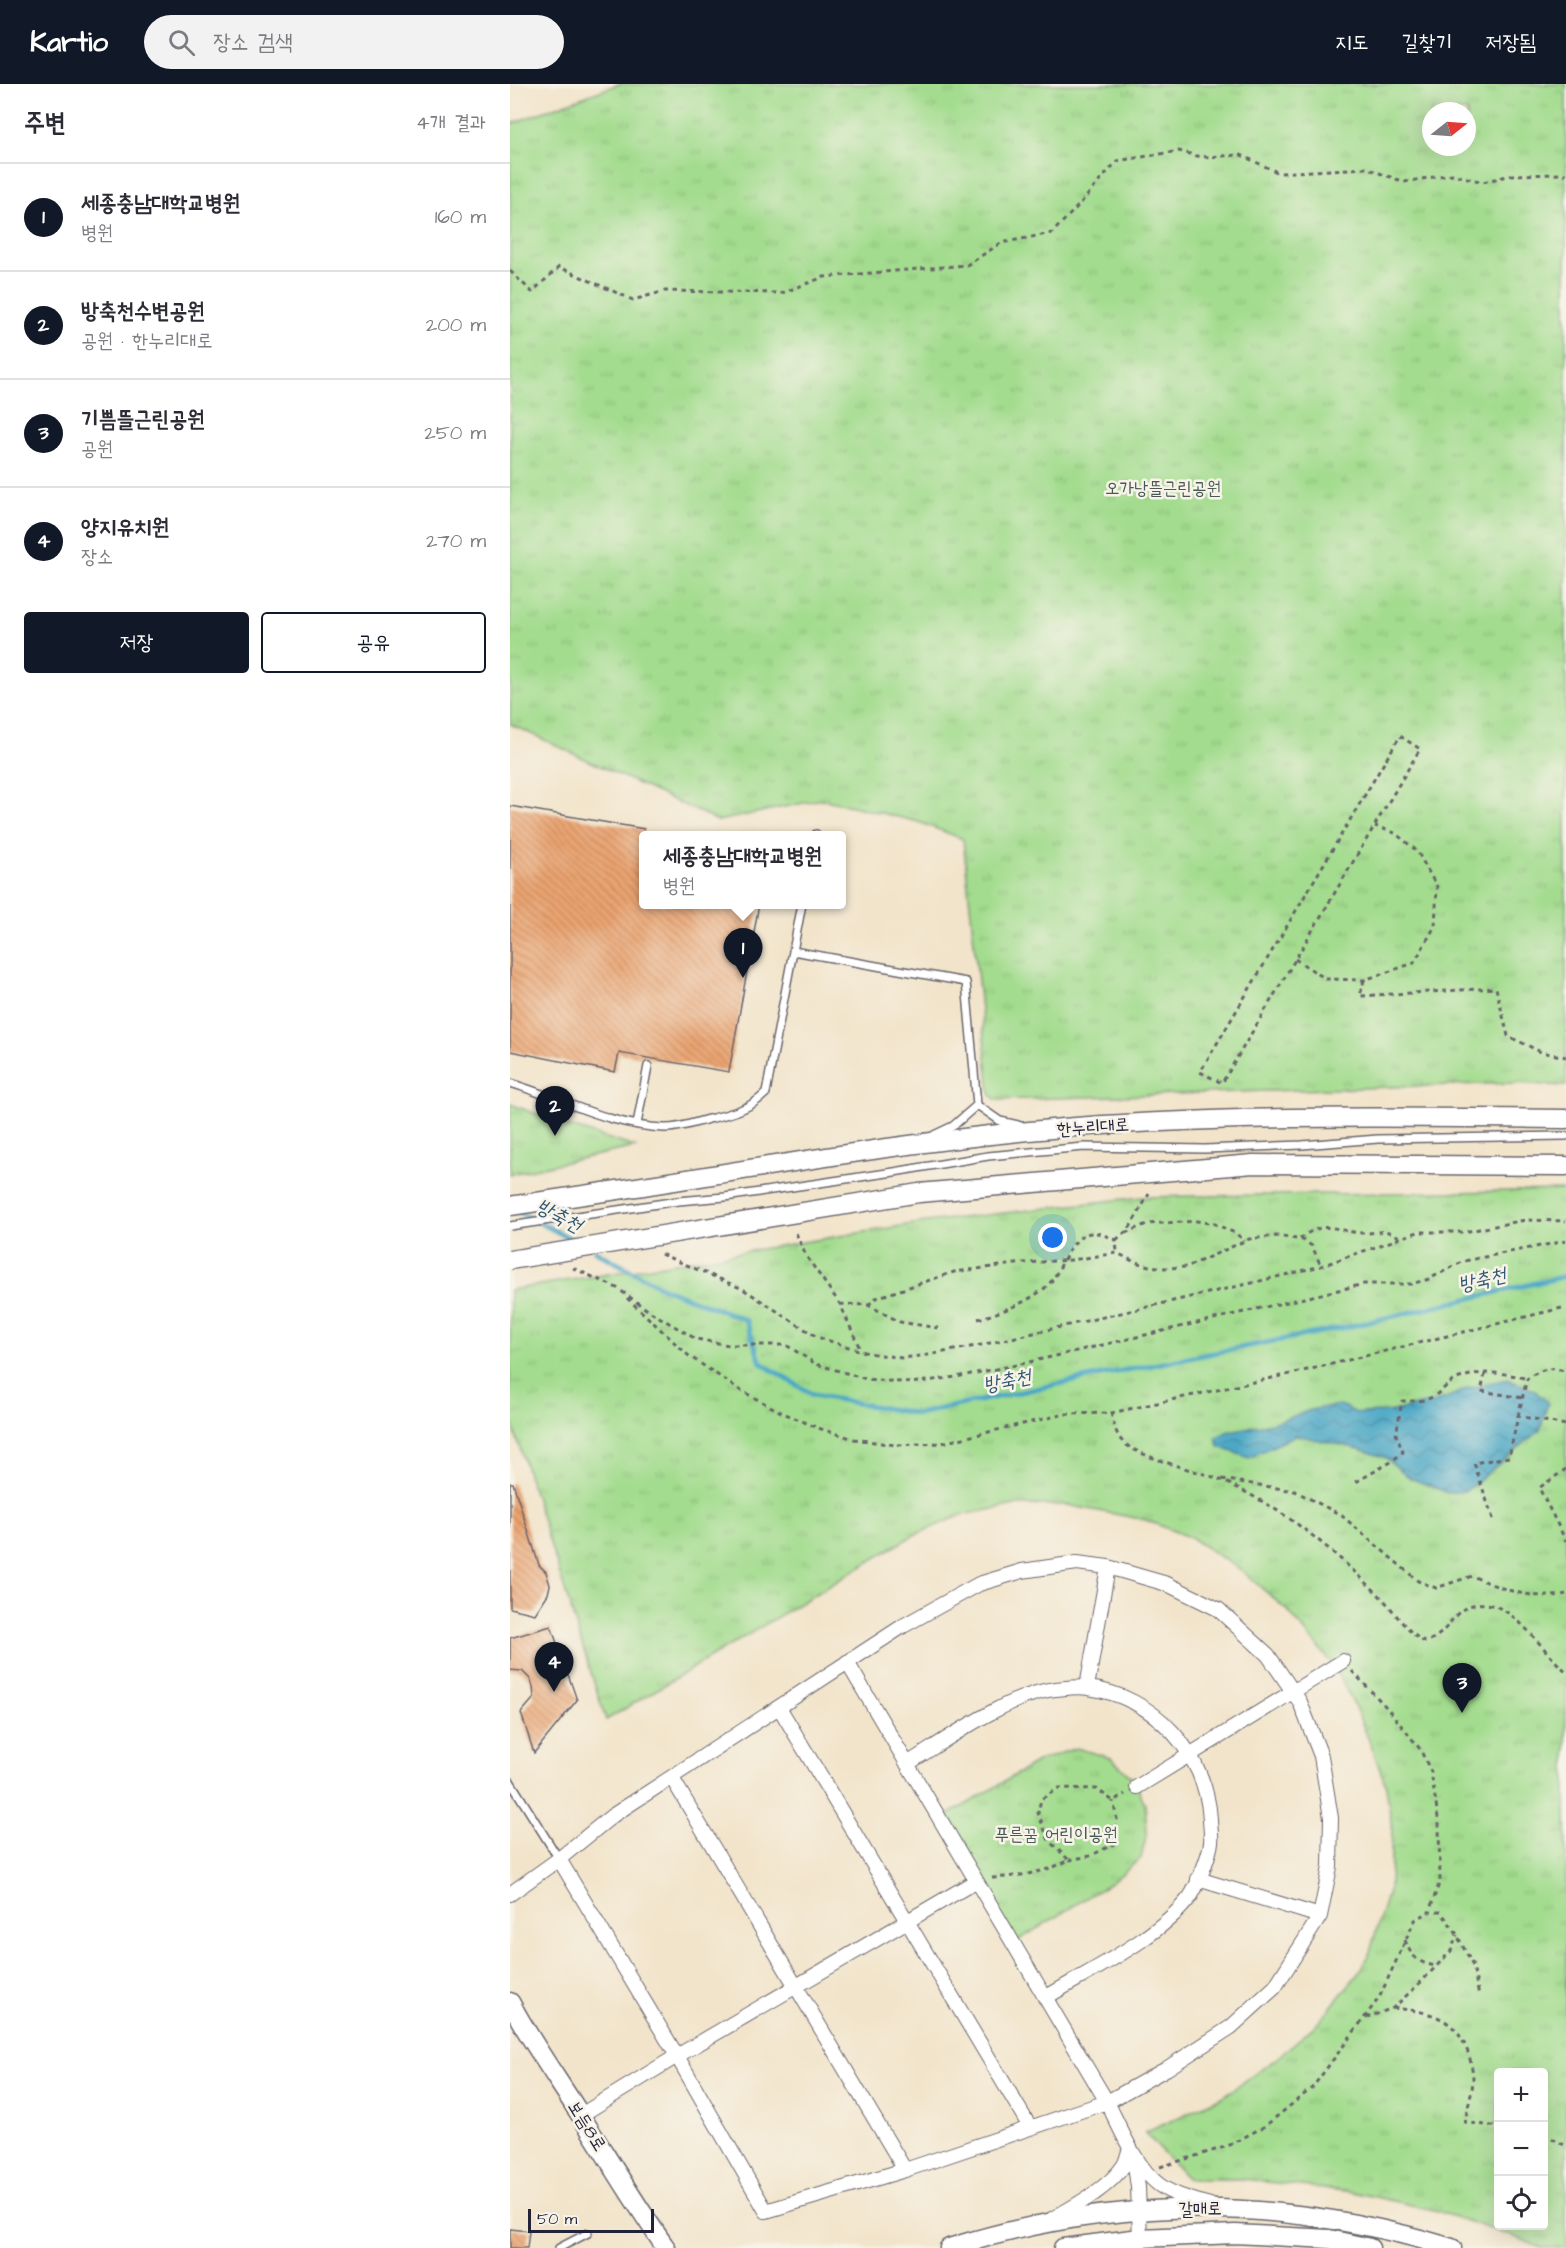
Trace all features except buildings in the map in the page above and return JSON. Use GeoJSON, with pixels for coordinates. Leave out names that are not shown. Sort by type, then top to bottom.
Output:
{"type":"FeatureCollection","features":[{"type":"Feature","properties":{"kind":"street","name":"한누리대로"},"geometry":{"type":"LineString","coordinates":[[510,1206],[912,1146],[1076,1127],[1240,1120],[1407,1117],[1566,1119]]}},
{"type":"Feature","properties":{"kind":"street"},"geometry":{"type":"LineString","coordinates":[[510,1260],[920,1193],[1079,1178],[1252,1164],[1566,1166]]}},
{"type":"Feature","properties":{"kind":"street"},"geometry":{"type":"LineString","coordinates":[[510,1894],[559,1859],[612,1816],[903,1626],[979,1584],[1033,1569],[1077,1563],[1108,1567],[1167,1584],[1218,1609],[1268,1655],[1300,1702],[1321,1755],[1331,1818],[1330,1866],[1320,1916],[1275,1987],[1231,2027],[1166,2069],[1107,2102],[905,2170],[766,2211],[678,2056],[559,1859]]}},
{"type":"Feature","properties":{"kind":"street"},"geometry":{"type":"LineString","coordinates":[[1087,1687],[1108,1567]]}},
{"type":"Feature","properties":{"kind":"street"},"geometry":{"type":"LineString","coordinates":[[1137,1787],[1343,1660]]}},
{"type":"Feature","properties":{"kind":"street"},"geometry":{"type":"LineString","coordinates":[[847,1662],[1107,2102],[1136,2165],[1140,2238]]}},
{"type":"Feature","properties":{"kind":"street"},"geometry":{"type":"LineString","coordinates":[[907,1764],[1012,1701],[1053,1689],[1087,1687],[1125,1697],[1154,1713],[1187,1748],[1202,1776],[1209,1801],[1211,1844],[1192,1895],[1159,1929],[1045,1998]]}},
{"type":"Feature","properties":{"kind":"street"},"geometry":{"type":"LineString","coordinates":[[779,1707],[1030,2127]]}},
{"type":"Feature","properties":{"kind":"street"},"geometry":{"type":"LineString","coordinates":[[672,1778],[905,2170]]}},
{"type":"Feature","properties":{"kind":"street"},"geometry":{"type":"LineString","coordinates":[[1198,1879],[1320,1916]]}},
{"type":"Feature","properties":{"kind":"street"},"geometry":{"type":"LineString","coordinates":[[581,2115],[976,1881]]}},
{"type":"Feature","properties":{"kind":"street","name":"보듬8로"},"geometry":{"type":"LineString","coordinates":[[510,2002],[522,2026],[581,2115],[626,2190],[666,2248]]}},
{"type":"Feature","properties":{"kind":"street"},"geometry":{"type":"LineString","coordinates":[[1130,2148],[1159,2185],[1175,2193],[1222,2208]]}},
{"type":"Feature","properties":{"kind":"street"},"geometry":{"type":"LineString","coordinates":[[1044,2224],[1079,2204],[1105,2185],[1124,2165],[1130,2148]]}},
{"type":"Feature","properties":{"kind":"street","name":"갈매로"},"geometry":{"type":"LineString","coordinates":[[949,2248],[1044,2224],[1139,2209],[1222,2208],[1281,2212],[1331,2219],[1419,2238],[1452,2248]]}},
{"type":"Feature","properties":{"kind":"street","name":"갈매로"},"geometry":{"type":"LineString","coordinates":[[1063,2248],[1140,2238],[1235,2234],[1329,2239],[1371,2248]]}},
{"type":"Feature","properties":{"kind":"lane"},"geometry":{"type":"LineString","coordinates":[[510,1083],[637,1124],[666,1128],[732,1113],[755,1104],[766,1093],[801,909]]}},
{"type":"Feature","properties":{"kind":"lane"},"geometry":{"type":"LineString","coordinates":[[793,951],[966,982],[977,1105]]}},
{"type":"Feature","properties":{"kind":"lane"},"geometry":{"type":"LineString","coordinates":[[637,1124],[648,1066]]}},
{"type":"Feature","properties":{"kind":"lane"},"geometry":{"type":"LineString","coordinates":[[510,1077],[529,1088]]}},
{"type":"Feature","properties":{"kind":"lane"},"geometry":{"type":"LineString","coordinates":[[977,1105],[1000,1121],[1041,1131]]}},
{"type":"Feature","properties":{"kind":"lane"},"geometry":{"type":"LineString","coordinates":[[912,1146],[953,1126],[977,1105]]}},
{"type":"Feature","properties":{"kind":"lane"},"geometry":{"type":"LineString","coordinates":[[510,1226],[678,1201],[725,1197],[988,1156],[1084,1147],[1205,1149],[1378,1139],[1566,1136]]}},
{"type":"Feature","properties":{"kind":"lane"},"geometry":{"type":"LineString","coordinates":[[510,1781],[559,1859]]}},
{"type":"Feature","properties":{"kind":"lane"},"geometry":{"type":"LineString","coordinates":[[559,2248],[588,2233]]}},
{"type":"Feature","properties":{"kind":"path"},"geometry":{"type":"LineString","coordinates":[[510,271],[532,292],[559,267],[633,300],[665,291],[782,293],[824,277],[967,265],[1001,243],[1052,233],[1117,161],[1179,151],[1201,157],[1242,155],[1279,173],[1366,168],[1404,182],[1452,174],[1484,182],[1511,175],[1566,174]]}},
{"type":"Feature","properties":{"kind":"path"},"geometry":{"type":"LineString","coordinates":[[1400,736],[1420,749],[1295,959],[1222,1083],[1200,1072],[1400,736]]}},
{"type":"Feature","properties":{"kind":"path"},"geometry":{"type":"LineString","coordinates":[[1295,959],[1326,978],[1364,980],[1414,963],[1435,926],[1437,887],[1417,851],[1395,833],[1375,826]]}},
{"type":"Feature","properties":{"kind":"path"},"geometry":{"type":"LineString","coordinates":[[1364,980],[1360,996],[1496,988],[1508,1036],[1541,1052],[1566,1057]]}},
{"type":"Feature","properties":{"kind":"path"},"geometry":{"type":"LineString","coordinates":[[1125,1233],[1149,1194]]}},
{"type":"Feature","properties":{"kind":"path"},"geometry":{"type":"LineString","coordinates":[[661,1254],[744,1289],[817,1337],[861,1351],[902,1358],[928,1355],[1084,1322],[1321,1266],[1418,1233],[1464,1232],[1525,1220],[1566,1221]]}},
{"type":"Feature","properties":{"kind":"path"},"geometry":{"type":"LineString","coordinates":[[1116,1240],[1125,1233],[1147,1224],[1197,1221],[1215,1224],[1235,1233],[1245,1241]]}},
{"type":"Feature","properties":{"kind":"path"},"geometry":{"type":"LineString","coordinates":[[1300,1239],[1318,1228],[1330,1226],[1365,1233],[1381,1230],[1401,1238]]}},
{"type":"Feature","properties":{"kind":"path"},"geometry":{"type":"LineString","coordinates":[[978,1319],[1022,1304],[1047,1286],[1056,1276],[1070,1248],[1083,1236],[1092,1232],[1116,1240]]}},
{"type":"Feature","properties":{"kind":"path"},"geometry":{"type":"LineString","coordinates":[[796,1233],[806,1256],[840,1304],[861,1351]]}},
{"type":"Feature","properties":{"kind":"path"},"geometry":{"type":"LineString","coordinates":[[868,1305],[876,1298],[943,1274],[1117,1253],[1135,1263],[1149,1266],[1187,1267],[1245,1241],[1277,1236],[1300,1239],[1312,1246],[1321,1266]]}},
{"type":"Feature","properties":{"kind":"path"},"geometry":{"type":"LineString","coordinates":[[1116,1240],[1117,1253]]}},
{"type":"Feature","properties":{"kind":"path"},"geometry":{"type":"LineString","coordinates":[[568,1266],[617,1288],[649,1311],[696,1339],[729,1345],[786,1345],[816,1364],[867,1379],[911,1383],[1021,1364],[1364,1284],[1411,1284],[1430,1280],[1464,1262],[1566,1241]]}},
{"type":"Feature","properties":{"kind":"path"},"geometry":{"type":"LineString","coordinates":[[617,1288],[689,1356],[740,1390],[781,1412],[818,1428],[854,1439],[895,1444],[942,1443],[1065,1414],[1111,1413],[1295,1373],[1566,1307]]}},
{"type":"Feature","properties":{"kind":"path"},"geometry":{"type":"LineString","coordinates":[[840,1304],[868,1305],[900,1322],[938,1328]]}},
{"type":"Feature","properties":{"kind":"path"},"geometry":{"type":"LineString","coordinates":[[1493,1519],[1474,1463],[1509,1457],[1527,1379],[1541,1369],[1566,1372]]}},
{"type":"Feature","properties":{"kind":"path"},"geometry":{"type":"LineString","coordinates":[[1356,1482],[1392,1462],[1403,1452],[1396,1436],[1402,1401],[1422,1401],[1434,1396],[1456,1380],[1485,1374],[1507,1372],[1527,1379]]}},
{"type":"Feature","properties":{"kind":"path"},"geometry":{"type":"LineString","coordinates":[[1485,1374],[1481,1391],[1523,1398]]}},
{"type":"Feature","properties":{"kind":"path"},"geometry":{"type":"LineString","coordinates":[[1111,1413],[1116,1432],[1133,1449],[1219,1479],[1295,1491],[1341,1515],[1418,1581],[1436,1588],[1472,1576],[1504,1590],[1553,1597],[1566,1594]]}},
{"type":"Feature","properties":{"kind":"path"},"geometry":{"type":"LineString","coordinates":[[1518,1416],[1566,1425]]}},
{"type":"Feature","properties":{"kind":"path"},"geometry":{"type":"LineString","coordinates":[[1566,1469],[1539,1488],[1566,1541]]}},
{"type":"Feature","properties":{"kind":"path"},"geometry":{"type":"LineString","coordinates":[[1219,1479],[1282,1513],[1319,1539],[1381,1596],[1414,1636],[1425,1642],[1434,1639],[1448,1627],[1455,1615],[1466,1608],[1479,1603],[1492,1605],[1503,1609],[1518,1620],[1566,1671]]}},
{"type":"Feature","properties":{"kind":"path"},"geometry":{"type":"LineString","coordinates":[[1343,1660],[1388,1709],[1420,1749],[1431,1772],[1438,1824],[1440,1881],[1429,1912]]}},
{"type":"Feature","properties":{"kind":"path"},"geometry":{"type":"LineString","coordinates":[[1113,1801],[1137,1787]]}},
{"type":"Feature","properties":{"kind":"path"},"geometry":{"type":"LineString","coordinates":[[976,1881],[1051,1869],[1068,1860],[1090,1856],[1114,1844],[1117,1819],[1113,1801],[1097,1789],[1059,1788],[1041,1799],[1038,1814],[1049,1841],[1068,1860]]}},
{"type":"Feature","properties":{"kind":"path"},"geometry":{"type":"LineString","coordinates":[[1146,2171],[1228,2146],[1265,2126],[1312,2088],[1379,1998],[1415,1920],[1429,1912],[1441,1912],[1457,1935],[1473,1966],[1479,1996]]}},
{"type":"Feature","properties":{"kind":"path"},"geometry":{"type":"LineString","coordinates":[[1364,2019],[1393,2008],[1451,1951],[1457,1935]]}},
{"type":"Feature","properties":{"kind":"path"},"geometry":{"type":"LineString","coordinates":[[1405,1940],[1410,1953],[1423,1964],[1437,1966]]}},
{"type":"Feature","properties":{"kind":"path"},"geometry":{"type":"LineString","coordinates":[[1393,2008],[1417,2011],[1444,2020],[1462,2039],[1470,2061],[1473,2082],[1465,2122],[1494,2126]]}},
{"type":"Feature","properties":{"kind":"path"},"geometry":{"type":"LineString","coordinates":[[1548,2136],[1566,2146]]}},
{"type":"Feature","properties":{"kind":"green space","name":"오가낭뜰근린공원"},"geometry":{"type":"Polygon","coordinates":[[[619,84],[1566,84],[1566,1086],[1513,1083],[996,1100],[990,1094],[963,839],[919,822],[822,799],[718,821],[510,724],[510,124],[619,84]]]}},
{"type":"Feature","properties":{"kind":"green space"},"geometry":{"type":"Polygon","coordinates":[[[510,1104],[565,1125],[635,1147],[510,1174],[510,1104]]]}},
{"type":"Feature","properties":{"kind":"green space"},"geometry":{"type":"Polygon","coordinates":[[[1566,1190],[1566,2248],[1540,2248],[1434,2210],[1353,2192],[1243,2179],[1188,2179],[1145,2133],[1224,2096],[1277,2058],[1318,2023],[1361,1970],[1370,1952],[1390,1885],[1392,1829],[1386,1786],[1355,1707],[1334,1666],[1288,1611],[1241,1570],[1191,1538],[1146,1520],[1067,1505],[1015,1505],[961,1515],[912,1536],[606,1720],[510,1417],[510,1290],[926,1222],[1142,1197],[1566,1190]]]}},
{"type":"Feature","properties":{"kind":"green space","name":"푸른꿈 어린이공원"},"geometry":{"type":"Polygon","coordinates":[[[1076,1748],[1111,1758],[1134,1780],[1145,1804],[1147,1833],[1141,1858],[1112,1882],[1014,1943],[940,1820],[1039,1761],[1076,1748]]]}},
{"type":"Feature","properties":{"kind":"water"},"geometry":{"type":"Polygon","coordinates":[[[1507,1379],[1534,1390],[1548,1403],[1540,1430],[1466,1491],[1448,1493],[1410,1478],[1386,1458],[1359,1449],[1296,1435],[1249,1458],[1219,1447],[1216,1437],[1229,1431],[1272,1423],[1314,1409],[1340,1405],[1357,1413],[1388,1412],[1439,1401],[1469,1388],[1507,1379]]]}},
{"type":"Feature","properties":{"kind":"waterway","name":"방축천"},"geometry":{"type":"LineString","coordinates":[[515,1210],[579,1243]]}},
{"type":"Feature","properties":{"kind":"waterway","name":"방축천"},"geometry":{"type":"LineString","coordinates":[[595,1251],[663,1288],[746,1320],[761,1363],[813,1395],[917,1414],[1347,1327],[1566,1276]]}},
{"type":"Feature","properties":{"kind":"place","name":"세종충남대학교병원"},"geometry":{"type":"Point","coordinates":[743,978]}},
{"type":"Feature","properties":{"kind":"place","name":"방축천수변공원"},"geometry":{"type":"Point","coordinates":[555,1136]}},
{"type":"Feature","properties":{"kind":"place","name":"양지유치원"},"geometry":{"type":"Point","coordinates":[554,1692]}},
{"type":"Feature","properties":{"kind":"place","name":"기쁨뜰근린공원"},"geometry":{"type":"Point","coordinates":[1462,1713]}}]}
